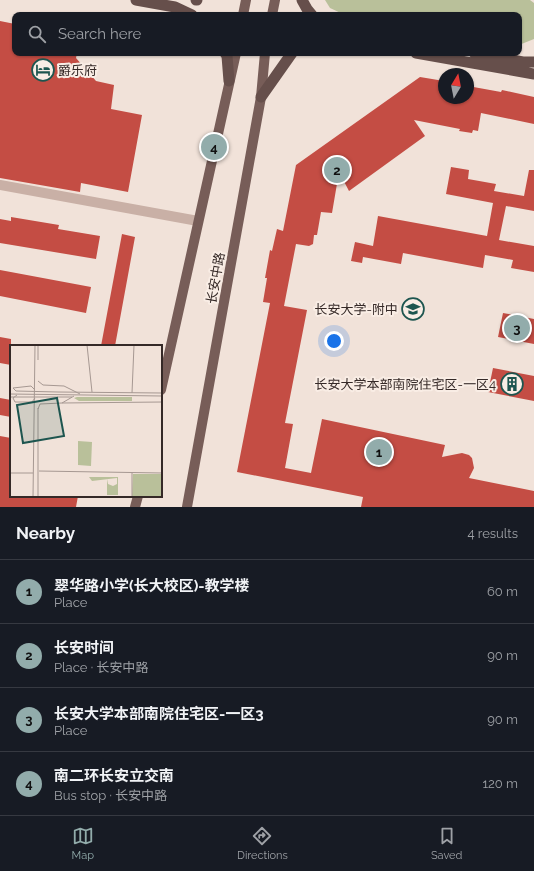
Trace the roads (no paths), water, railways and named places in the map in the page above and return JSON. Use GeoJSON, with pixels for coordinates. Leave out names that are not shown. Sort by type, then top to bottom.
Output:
{"type":"FeatureCollection","features":[{"type":"Feature","properties":{"kind":"highway"},"geometry":{"type":"LineString","coordinates":[[136,0],[175,7],[186,12]]}},
{"type":"Feature","properties":{"kind":"highway"},"geometry":{"type":"LineString","coordinates":[[302,0],[310,12]]}},
{"type":"Feature","properties":{"kind":"highway"},"geometry":{"type":"LineString","coordinates":[[227,56],[229,81]]}},
{"type":"Feature","properties":{"kind":"highway"},"geometry":{"type":"LineString","coordinates":[[261,97],[290,56]]}},
{"type":"Feature","properties":{"kind":"highway"},"geometry":{"type":"LineString","coordinates":[[433,56],[534,74]]}},
{"type":"Feature","properties":{"kind":"highway"},"geometry":{"type":"LineString","coordinates":[[490,56],[523,62],[534,62]]}},
{"type":"Feature","properties":{"kind":"main road"},"geometry":{"type":"LineString","coordinates":[[244,12],[246,0]]}},
{"type":"Feature","properties":{"kind":"main road"},"geometry":{"type":"LineString","coordinates":[[273,12],[275,0]]}},
{"type":"Feature","properties":{"kind":"main road"},"geometry":{"type":"LineString","coordinates":[[162,385],[235,56]]}},
{"type":"Feature","properties":{"kind":"main road","name":"长安中路"},"geometry":{"type":"LineString","coordinates":[[187,507],[261,97],[265,56]]}},
{"type":"Feature","properties":{"kind":"main road"},"geometry":{"type":"LineString","coordinates":[[135,507],[138,497]]}},
{"type":"Feature","properties":{"kind":"street"},"geometry":{"type":"LineString","coordinates":[[0,186],[198,221]]}},
{"type":"Feature","properties":{"kind":"place","name":"爵乐府"},"geometry":{"type":"Point","coordinates":[43,70]}},
{"type":"Feature","properties":{"kind":"place","name":"南二环长安立交南"},"geometry":{"type":"Point","coordinates":[214,147]}},
{"type":"Feature","properties":{"kind":"place","name":"长安时间"},"geometry":{"type":"Point","coordinates":[337,170]}},
{"type":"Feature","properties":{"kind":"place","name":"长安大学-附中"},"geometry":{"type":"Point","coordinates":[413,309]}},
{"type":"Feature","properties":{"kind":"place","name":"长安大学本部南院住宅区-一区3"},"geometry":{"type":"Point","coordinates":[517,328]}},
{"type":"Feature","properties":{"kind":"place","name":"长安大学本部南院住宅区-一区4"},"geometry":{"type":"Point","coordinates":[512,384]}},
{"type":"Feature","properties":{"kind":"place","name":"翠华路小学(长大校区)-教学楼"},"geometry":{"type":"Point","coordinates":[379,452]}}]}
